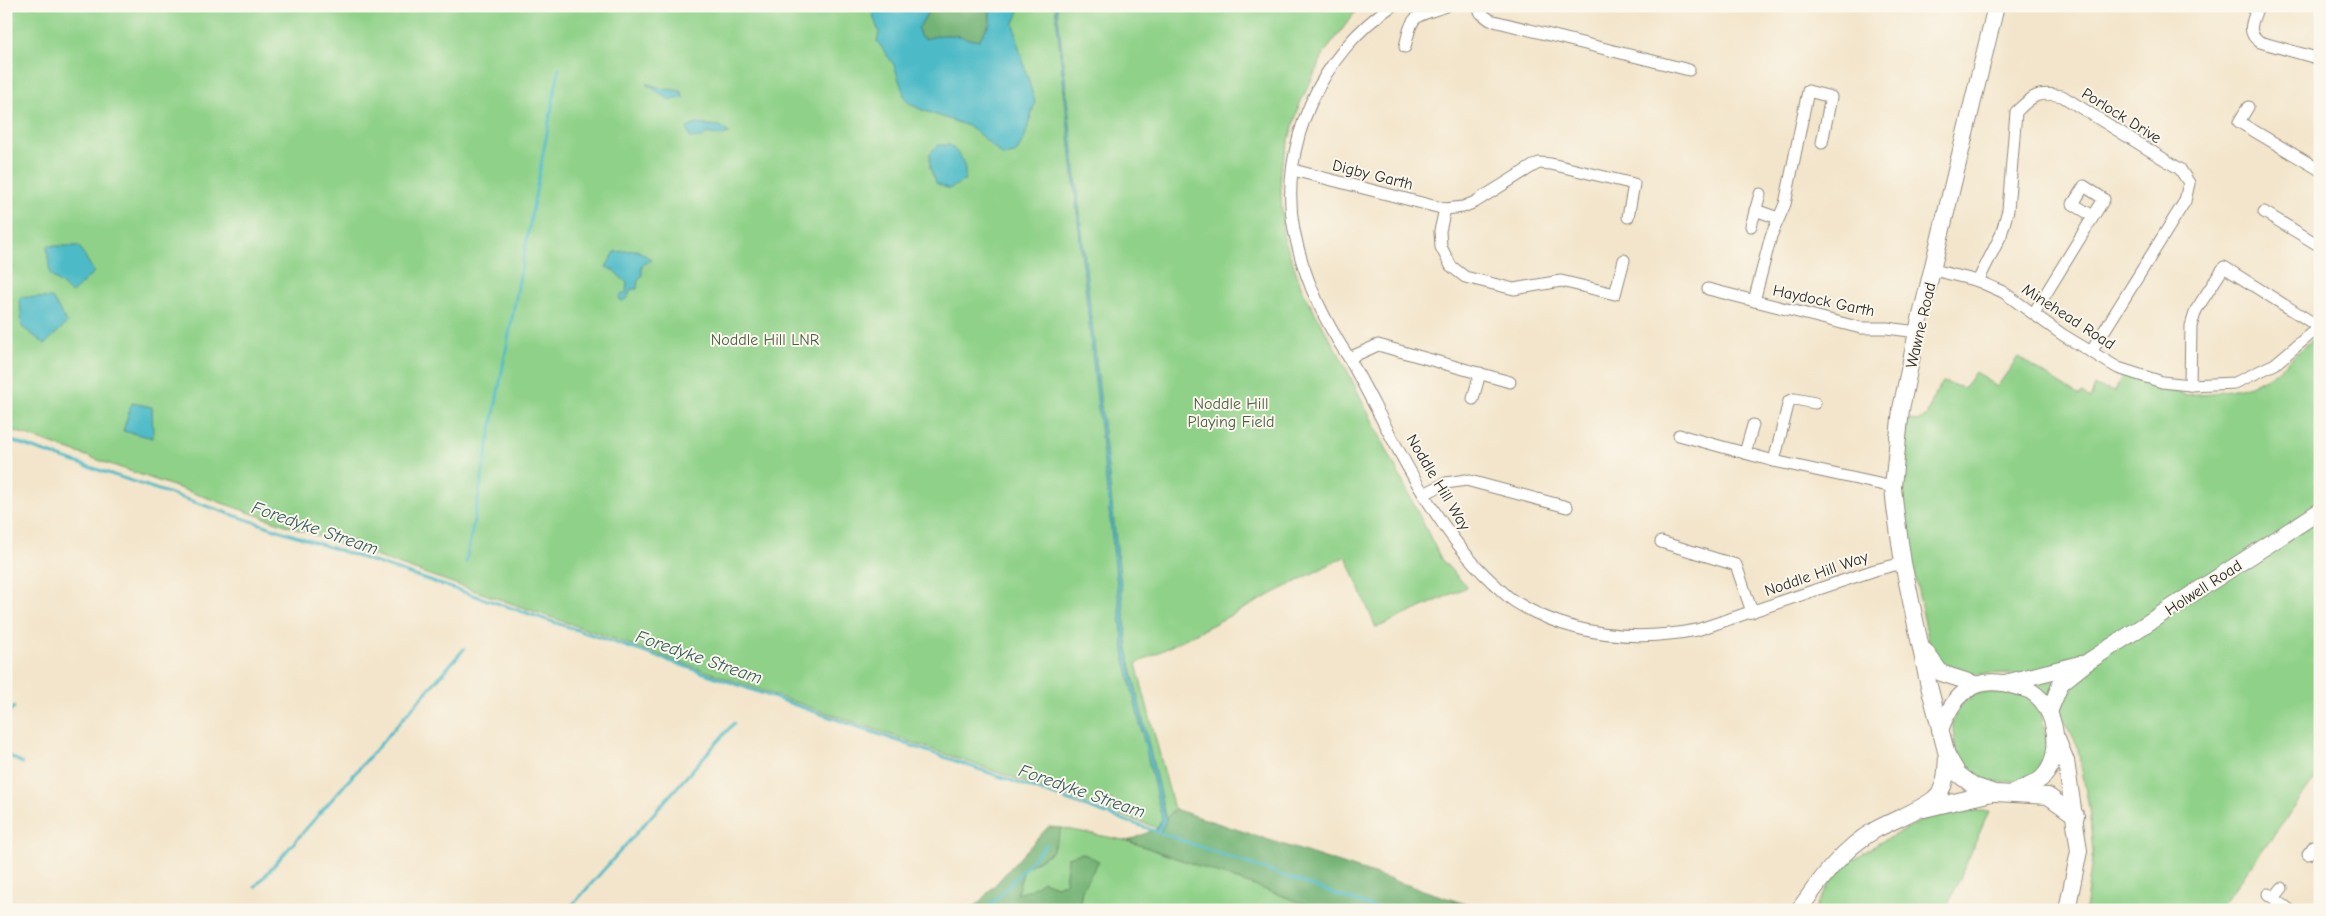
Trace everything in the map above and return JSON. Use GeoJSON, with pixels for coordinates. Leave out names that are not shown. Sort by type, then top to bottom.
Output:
{"type":"FeatureCollection","features":[{"type":"Feature","properties":{"kind":"street","name":"Noddle Hill Way"},"geometry":{"type":"LineString","coordinates":[[1392,6],[1357,34],[1338,55],[1313,98],[1300,132],[1293,170],[1290,200],[1294,231],[1310,287],[1336,338],[1349,358],[1436,516],[1471,562],[1512,600],[1543,616],[1596,634],[1632,637],[1668,636],[1697,630],[1875,570],[1903,563]]}},
{"type":"Feature","properties":{"kind":"street"},"geometry":{"type":"LineString","coordinates":[[1405,47],[1410,24],[1414,18],[1446,6]]}},
{"type":"Feature","properties":{"kind":"street"},"geometry":{"type":"LineString","coordinates":[[1477,6],[1481,13],[1490,20],[1690,70]]}},
{"type":"Feature","properties":{"kind":"street"},"geometry":{"type":"LineString","coordinates":[[2258,6],[2250,29],[2253,37],[2260,42],[2320,59]]}},
{"type":"Feature","properties":{"kind":"street","name":"Wawne Road"},"geometry":{"type":"LineString","coordinates":[[1940,730],[1903,563],[1893,487],[1900,418],[1917,332],[1934,270],[1996,8]]}},
{"type":"Feature","properties":{"kind":"street","name":"Haydock Garth"},"geometry":{"type":"LineString","coordinates":[[1754,301],[1771,236],[1785,204],[1808,91],[1831,97],[1822,143]]}},
{"type":"Feature","properties":{"kind":"street","name":"Porlock Drive"},"geometry":{"type":"LineString","coordinates":[[1978,281],[2002,235],[2008,210],[2016,112],[2030,98],[2044,92],[2062,96],[2180,169],[2189,183],[2185,202],[2091,352]]}},
{"type":"Feature","properties":{"kind":"street"},"geometry":{"type":"LineString","coordinates":[[2248,107],[2239,122],[2320,170]]}},
{"type":"Feature","properties":{"kind":"street","name":"Digby Garth"},"geometry":{"type":"LineString","coordinates":[[1293,170],[1445,209],[1469,204],[1533,166],[1544,163],[1634,184],[1628,217]]}},
{"type":"Feature","properties":{"kind":"street"},"geometry":{"type":"LineString","coordinates":[[1750,226],[1760,194]]}},
{"type":"Feature","properties":{"kind":"street"},"geometry":{"type":"LineString","coordinates":[[1445,209],[1440,231],[1441,247],[1452,266],[1465,278],[1514,289],[1561,281],[1615,294],[1624,260]]}},
{"type":"Feature","properties":{"kind":"street"},"geometry":{"type":"LineString","coordinates":[[1756,210],[1778,218]]}},
{"type":"Feature","properties":{"kind":"street"},"geometry":{"type":"LineString","coordinates":[[2264,212],[2320,246]]}},
{"type":"Feature","properties":{"kind":"street"},"geometry":{"type":"LineString","coordinates":[[2034,313],[2093,216]]}},
{"type":"Feature","properties":{"kind":"street"},"geometry":{"type":"LineString","coordinates":[[2190,385],[2191,326],[2196,310],[2224,267],[2319,327]]}},
{"type":"Feature","properties":{"kind":"street","name":"Minehead Road"},"geometry":{"type":"LineString","coordinates":[[1934,270],[1978,281],[2003,292],[2063,335],[2091,352],[2127,371],[2162,382],[2190,385],[2235,383],[2275,364],[2319,327]]}},
{"type":"Feature","properties":{"kind":"street","name":"Haydock Garth"},"geometry":{"type":"LineString","coordinates":[[1708,289],[1861,328],[1887,328],[1917,332]]}},
{"type":"Feature","properties":{"kind":"street"},"geometry":{"type":"LineString","coordinates":[[1349,358],[1378,346],[1510,382]]}},
{"type":"Feature","properties":{"kind":"street"},"geometry":{"type":"LineString","coordinates":[[1473,398],[1480,374]]}},
{"type":"Feature","properties":{"kind":"street"},"geometry":{"type":"LineString","coordinates":[[1774,461],[1789,401],[1795,399],[1815,403]]}},
{"type":"Feature","properties":{"kind":"street"},"geometry":{"type":"LineString","coordinates":[[1745,453],[1753,425]]}},
{"type":"Feature","properties":{"kind":"street"},"geometry":{"type":"LineString","coordinates":[[1679,435],[1774,461],[1893,487]]}},
{"type":"Feature","properties":{"kind":"street"},"geometry":{"type":"LineString","coordinates":[[1424,494],[1446,483],[1466,480],[1567,507]]}},
{"type":"Feature","properties":{"kind":"street","name":"Holwell Road"},"geometry":{"type":"LineString","coordinates":[[2049,712],[2061,683],[2086,662],[2320,511]]}},
{"type":"Feature","properties":{"kind":"street"},"geometry":{"type":"LineString","coordinates":[[1661,542],[1736,565],[1752,612]]}},
{"type":"Feature","properties":{"kind":"street","name":"Wawne Road"},"geometry":{"type":"LineString","coordinates":[[1922,647],[1941,672],[1975,684]]}},
{"type":"Feature","properties":{"kind":"street","name":"Holwell Road"},"geometry":{"type":"LineString","coordinates":[[2005,683],[2086,662]]}},
{"type":"Feature","properties":{"kind":"street"},"geometry":{"type":"LineString","coordinates":[[1799,910],[1826,871],[1848,850],[1873,832],[1935,798],[1946,778],[1946,755],[1940,730],[1946,712],[1956,698],[1975,684],[2005,683],[2033,692],[2049,712],[2056,737],[2066,761],[2076,816],[2079,851],[2066,910]]}},
{"type":"Feature","properties":{"kind":"street"},"geometry":{"type":"LineString","coordinates":[[2012,793],[2043,778],[2053,764],[2056,737]]}},
{"type":"Feature","properties":{"kind":"street"},"geometry":{"type":"LineString","coordinates":[[1946,755],[1958,774],[1974,786],[1995,792],[2048,796],[2076,816]]}},
{"type":"Feature","properties":{"kind":"street"},"geometry":{"type":"LineString","coordinates":[[1909,813],[1995,792]]}},
{"type":"Feature","properties":{"kind":"street"},"geometry":{"type":"LineString","coordinates":[[2282,888],[2271,896],[2290,910]]}},
{"type":"Feature","properties":{"kind":"green space","name":"Noddle Hill LNR"},"geometry":{"type":"Polygon","coordinates":[[[6,6],[1360,6],[1325,52],[1300,103],[1280,170],[1283,235],[1303,292],[1341,358],[1441,559],[1467,587],[1376,628],[1346,556],[1136,664],[1174,809],[1158,828],[6,428],[6,6]]]}},
{"type":"Feature","properties":{"kind":"green space"},"geometry":{"type":"Polygon","coordinates":[[[931,6],[990,6],[990,23],[979,40],[949,35],[926,39],[920,36],[918,29],[931,6]]]}},
{"type":"Feature","properties":{"kind":"green space"},"geometry":{"type":"Polygon","coordinates":[[[2320,333],[2320,772],[2218,910],[2085,910],[2093,852],[2089,808],[2077,744],[2058,711],[2011,673],[1954,675],[1932,656],[1899,494],[1907,419],[1916,421],[1926,417],[1935,394],[1943,382],[1964,388],[1975,372],[1997,387],[2018,357],[2079,396],[2082,393],[2090,399],[2095,386],[2115,392],[2122,375],[2186,395],[2213,393],[2250,386],[2275,373],[2320,333]]]}},
{"type":"Feature","properties":{"kind":"green space"},"geometry":{"type":"Polygon","coordinates":[[[1982,692],[2024,695],[2040,711],[2047,746],[2043,765],[2034,775],[2018,780],[1988,781],[1977,779],[1964,768],[1956,751],[1953,722],[1957,710],[1971,697],[1982,692]]]}},
{"type":"Feature","properties":{"kind":"green space"},"geometry":{"type":"Polygon","coordinates":[[[1174,809],[1484,910],[1322,910],[1128,841],[1158,828],[1174,809]]]}},
{"type":"Feature","properties":{"kind":"green space"},"geometry":{"type":"Polygon","coordinates":[[[1969,811],[1989,811],[1946,910],[1814,910],[1832,879],[1845,865],[1879,843],[1929,817],[1969,811]]]}},
{"type":"Feature","properties":{"kind":"green space"},"geometry":{"type":"Polygon","coordinates":[[[1048,827],[1062,828],[1052,852],[1024,869],[1017,894],[1030,890],[1043,881],[1056,886],[1065,883],[1068,857],[1082,853],[1099,861],[1082,889],[1079,910],[972,910],[1048,827]]]}},
{"type":"Feature","properties":{"kind":"green space"},"geometry":{"type":"Polygon","coordinates":[[[1062,828],[1128,841],[1322,910],[1079,910],[1082,889],[1087,879],[1068,857],[1066,883],[1056,886],[1043,881],[1030,890],[1016,894],[1024,869],[1052,852],[1062,828]]]}},
{"type":"Feature","properties":{"kind":"water"},"geometry":{"type":"Polygon","coordinates":[[[870,6],[931,6],[918,29],[920,36],[926,39],[942,35],[954,35],[979,40],[990,23],[990,6],[1021,6],[1014,23],[1019,48],[1035,102],[1024,140],[1015,154],[1003,156],[971,127],[910,104],[905,98],[894,65],[877,41],[879,33],[870,6]]]}},
{"type":"Feature","properties":{"kind":"water"},"geometry":{"type":"Polygon","coordinates":[[[1055,6],[1057,6],[1129,659],[1166,820],[1160,833],[1156,831],[1162,819],[1125,659],[1055,6]]]}},
{"type":"Feature","properties":{"kind":"water"},"geometry":{"type":"Polygon","coordinates":[[[646,84],[680,91],[683,98],[670,100],[646,84]]]}},
{"type":"Feature","properties":{"kind":"water"},"geometry":{"type":"Polygon","coordinates":[[[696,124],[720,126],[729,133],[720,136],[707,133],[702,138],[690,138],[687,128],[696,124]]]}},
{"type":"Feature","properties":{"kind":"water"},"geometry":{"type":"Polygon","coordinates":[[[938,145],[950,145],[964,164],[965,180],[949,189],[936,183],[930,168],[930,153],[938,145]]]}},
{"type":"Feature","properties":{"kind":"water"},"geometry":{"type":"Polygon","coordinates":[[[47,246],[79,246],[94,272],[72,293],[50,275],[47,246]]]}},
{"type":"Feature","properties":{"kind":"water"},"geometry":{"type":"Polygon","coordinates":[[[637,250],[652,260],[642,265],[642,276],[638,280],[637,289],[631,289],[628,297],[623,301],[619,299],[621,294],[626,293],[627,283],[613,270],[606,267],[615,252],[637,250]]]}},
{"type":"Feature","properties":{"kind":"water"},"geometry":{"type":"Polygon","coordinates":[[[20,297],[52,298],[67,323],[45,344],[22,327],[20,297]]]}},
{"type":"Feature","properties":{"kind":"water"},"geometry":{"type":"Polygon","coordinates":[[[132,403],[152,407],[153,438],[123,431],[132,403]]]}},
{"type":"Feature","properties":{"kind":"waterway"},"geometry":{"type":"LineString","coordinates":[[466,562],[559,69]]}},
{"type":"Feature","properties":{"kind":"waterway","name":"Foredyke Stream"},"geometry":{"type":"LineString","coordinates":[[6,439],[667,660],[1381,910]]}},
{"type":"Feature","properties":{"kind":"waterway"},"geometry":{"type":"LineString","coordinates":[[255,887],[464,649]]}},
{"type":"Feature","properties":{"kind":"waterway"},"geometry":{"type":"LineString","coordinates":[[6,715],[14,707]]}},
{"type":"Feature","properties":{"kind":"waterway"},"geometry":{"type":"LineString","coordinates":[[568,910],[734,723]]}},
{"type":"Feature","properties":{"kind":"waterway"},"geometry":{"type":"LineString","coordinates":[[6,754],[22,763]]}},
{"type":"Feature","properties":{"kind":"waterway"},"geometry":{"type":"LineString","coordinates":[[986,910],[1047,844]]}},
{"type":"Feature","properties":{"kind":"park label","name":"Noddle Hill Playing Field"},"geometry":{"type":"Point","coordinates":[1231,412]}}]}
